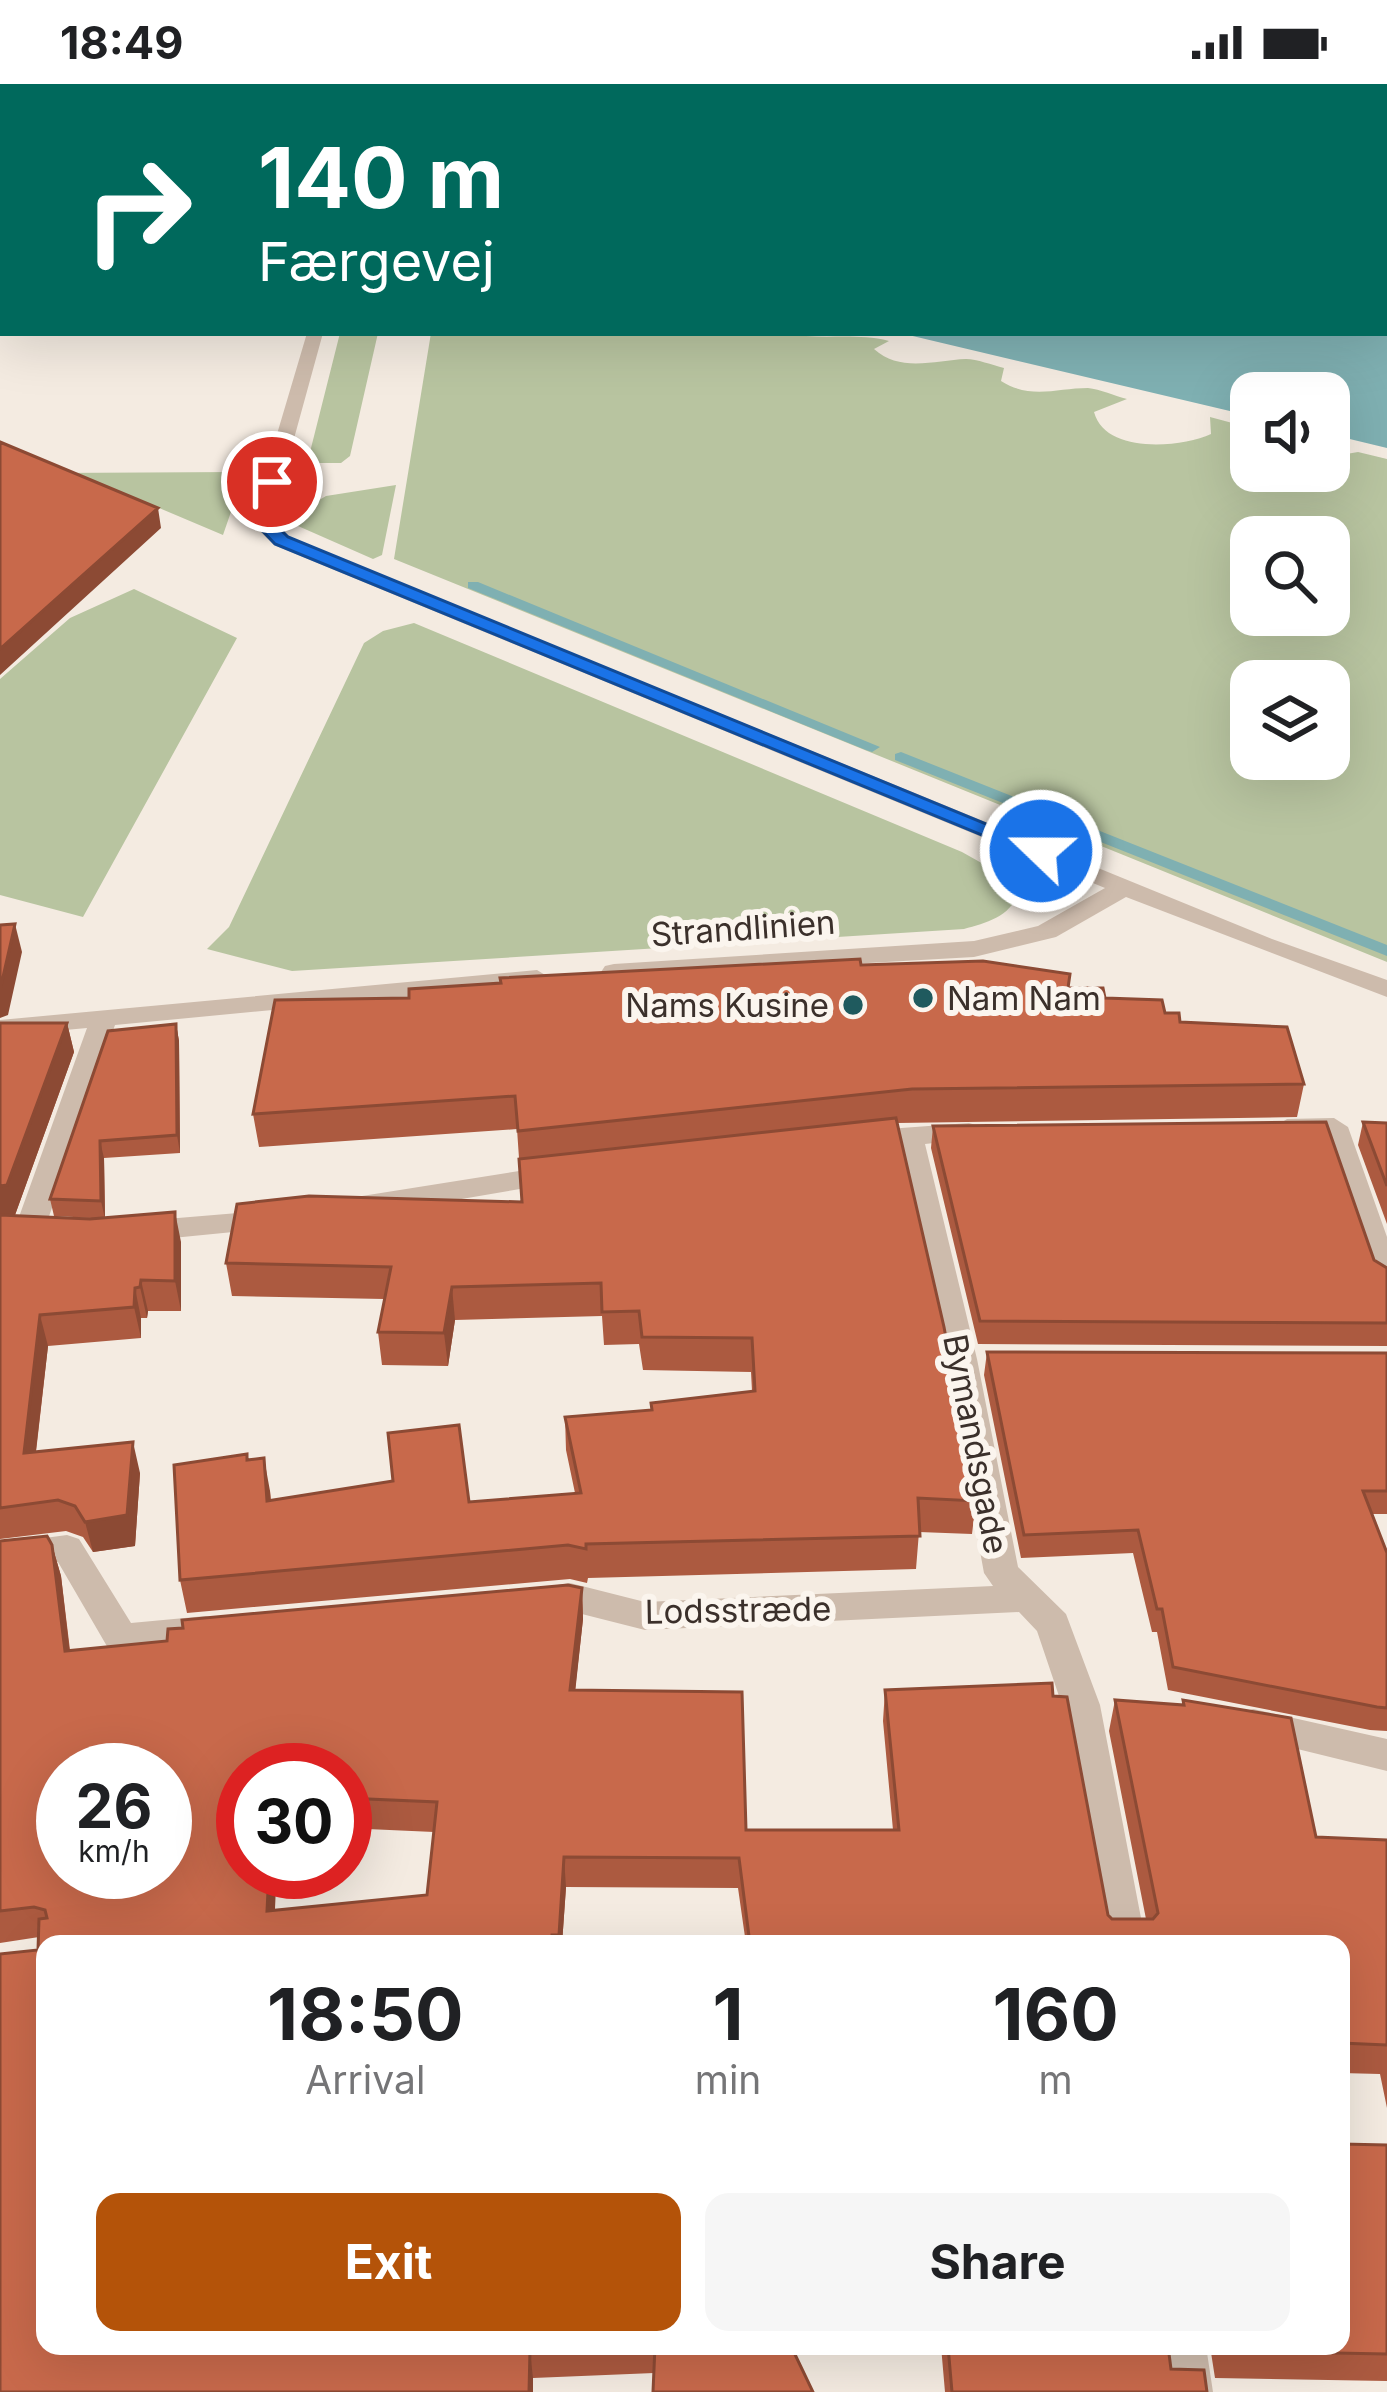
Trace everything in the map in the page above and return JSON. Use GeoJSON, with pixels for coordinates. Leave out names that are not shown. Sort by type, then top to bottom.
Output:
{"type":"FeatureCollection","features":[{"type":"Feature","properties":{"kind":"street"},"geometry":{"type":"LineString","coordinates":[[314,336],[263,514],[267,528],[281,541],[1263,944],[1387,989]]}},
{"type":"Feature","properties":{"kind":"street","name":"Strandlinien"},"geometry":{"type":"LineString","coordinates":[[0,1028],[568,975],[974,949],[1047,932],[1127,886]]}},
{"type":"Feature","properties":{"kind":"street"},"geometry":{"type":"LineString","coordinates":[[27,1230],[104,1018]]}},
{"type":"Feature","properties":{"kind":"street"},"geometry":{"type":"LineString","coordinates":[[1264,1128],[1334,1127],[1387,1281]]}},
{"type":"Feature","properties":{"kind":"street"},"geometry":{"type":"LineString","coordinates":[[841,1142],[1006,1130]]}},
{"type":"Feature","properties":{"kind":"street","name":"Bymandsgade"},"geometry":{"type":"LineString","coordinates":[[909,1135],[973,1359],[1002,1574],[1053,1624],[1076,1694],[1124,1935]]}},
{"type":"Feature","properties":{"kind":"street"},"geometry":{"type":"LineString","coordinates":[[118,1232],[322,1213],[596,1169]]}},
{"type":"Feature","properties":{"kind":"street"},"geometry":{"type":"LineString","coordinates":[[0,1557],[68,1548],[122,1638],[240,1628]]}},
{"type":"Feature","properties":{"kind":"street","name":"Lodsstræde"},"geometry":{"type":"LineString","coordinates":[[500,1604],[571,1597],[644,1616],[1028,1598]]}},
{"type":"Feature","properties":{"kind":"street"},"geometry":{"type":"LineString","coordinates":[[1076,1694],[1116,1700]]}},
{"type":"Feature","properties":{"kind":"street"},"geometry":{"type":"LineString","coordinates":[[1224,1719],[1387,1755]]}},
{"type":"Feature","properties":{"kind":"street"},"geometry":{"type":"LineString","coordinates":[[1184,2355],[1189,2392]]}},
{"type":"Feature","properties":{"kind":"green space"},"geometry":{"type":"Polygon","coordinates":[[[339,336],[377,336],[350,456],[341,463],[315,463],[309,456],[339,336]]]}},
{"type":"Feature","properties":{"kind":"green space"},"geometry":{"type":"Polygon","coordinates":[[[431,336],[876,338],[889,341],[874,349],[895,361],[975,360],[1004,368],[1001,381],[1023,390],[1088,388],[1127,399],[1094,412],[1101,426],[1128,441],[1163,444],[1198,439],[1211,434],[1210,417],[1230,422],[1230,492],[1350,492],[1350,453],[1387,459],[1387,962],[394,559],[431,336]]]}},
{"type":"Feature","properties":{"kind":"green space"},"geometry":{"type":"Polygon","coordinates":[[[236,472],[242,480],[223,535],[126,494],[98,493],[52,473],[236,472]]]}},
{"type":"Feature","properties":{"kind":"green space"},"geometry":{"type":"Polygon","coordinates":[[[396,485],[382,555],[373,559],[298,526],[299,512],[326,496],[396,485]]]}},
{"type":"Feature","properties":{"kind":"green space"},"geometry":{"type":"Polygon","coordinates":[[[134,589],[237,638],[83,917],[0,895],[0,679],[70,618],[134,589]]]}},
{"type":"Feature","properties":{"kind":"green space"},"geometry":{"type":"Polygon","coordinates":[[[414,623],[962,852],[1010,879],[1019,891],[1016,900],[998,917],[964,929],[292,971],[207,949],[229,927],[364,643],[383,631],[414,623]]]}},
{"type":"Feature","properties":{"kind":"water"},"geometry":{"type":"Polygon","coordinates":[[[913,336],[1387,336],[1387,448],[1350,439],[1350,372],[1230,372],[1230,411],[913,336]]]}},
{"type":"Feature","properties":{"kind":"building"},"geometry":{"type":"Polygon","coordinates":[[[0,442],[158,508],[0,649],[0,442]]]}},
{"type":"Feature","properties":{"kind":"building"},"geometry":{"type":"Polygon","coordinates":[[[15,924],[1,986],[0,986],[0,925],[15,924]]]}},
{"type":"Feature","properties":{"kind":"building"},"geometry":{"type":"Polygon","coordinates":[[[860,959],[861,965],[983,961],[1070,974],[1068,988],[1103,988],[1105,998],[1162,1000],[1165,1013],[1179,1013],[1180,1022],[1287,1027],[1304,1084],[912,1089],[518,1131],[515,1096],[253,1114],[275,1000],[409,998],[409,989],[501,983],[500,978],[860,959]]]}},
{"type":"Feature","properties":{"kind":"building"},"geometry":{"type":"Polygon","coordinates":[[[0,1023],[67,1023],[7,1185],[0,1186],[0,1023]]]}},
{"type":"Feature","properties":{"kind":"building"},"geometry":{"type":"Polygon","coordinates":[[[176,1024],[177,1135],[100,1141],[101,1201],[50,1199],[108,1031],[176,1024]]]}},
{"type":"Feature","properties":{"kind":"building"},"geometry":{"type":"Polygon","coordinates":[[[896,1118],[944,1327],[976,1501],[918,1498],[920,1536],[586,1544],[586,1549],[568,1545],[180,1580],[174,1465],[247,1454],[247,1460],[264,1458],[267,1501],[393,1481],[388,1433],[459,1425],[469,1502],[581,1493],[565,1417],[652,1410],[651,1403],[755,1391],[752,1338],[642,1337],[639,1311],[602,1312],[601,1283],[452,1287],[444,1333],[378,1332],[391,1267],[226,1263],[237,1204],[309,1196],[522,1202],[519,1159],[896,1118]]]}},
{"type":"Feature","properties":{"kind":"building"},"geometry":{"type":"Polygon","coordinates":[[[1326,1122],[1374,1260],[1387,1268],[1387,1323],[980,1321],[933,1126],[1326,1122]]]}},
{"type":"Feature","properties":{"kind":"building"},"geometry":{"type":"Polygon","coordinates":[[[1363,1122],[1387,1123],[1387,1186],[1363,1122]]]}},
{"type":"Feature","properties":{"kind":"building"},"geometry":{"type":"Polygon","coordinates":[[[175,1212],[175,1281],[141,1280],[135,1288],[134,1307],[40,1315],[24,1453],[133,1442],[127,1515],[85,1522],[75,1506],[58,1500],[0,1508],[0,1215],[90,1219],[175,1212]]]}},
{"type":"Feature","properties":{"kind":"building"},"geometry":{"type":"Polygon","coordinates":[[[987,1352],[1387,1353],[1387,1491],[1363,1491],[1387,1553],[1387,1708],[1173,1667],[1162,1609],[1157,1609],[1138,1530],[1024,1535],[987,1352]]]}},
{"type":"Feature","properties":{"kind":"building"},"geometry":{"type":"Polygon","coordinates":[[[47,1536],[65,1651],[167,1641],[168,1629],[183,1628],[182,1620],[568,1585],[582,1588],[570,1690],[742,1692],[746,1830],[899,1830],[885,1690],[1052,1683],[1053,1696],[1067,1697],[1112,1919],[1153,1919],[1158,1913],[1115,1700],[1184,1705],[1183,1700],[1291,1718],[1316,1837],[1387,1840],[1387,2045],[1350,2043],[1350,1935],[749,1935],[739,1858],[564,1857],[559,1935],[38,1935],[39,1919],[47,1918],[45,1910],[0,1911],[0,1541],[47,1536]]]}},
{"type":"Feature","properties":{"kind":"building"},"geometry":{"type":"Polygon","coordinates":[[[36,1950],[36,2355],[530,2355],[529,2392],[0,2392],[0,1954],[36,1950]]]}},
{"type":"Feature","properties":{"kind":"building"},"geometry":{"type":"Polygon","coordinates":[[[1350,2144],[1387,2145],[1387,2354],[1350,2353],[1350,2144]]]}},
{"type":"Feature","properties":{"kind":"building"},"geometry":{"type":"Polygon","coordinates":[[[655,2355],[795,2355],[813,2392],[653,2392],[655,2355]]]}},
{"type":"Feature","properties":{"kind":"building"},"geometry":{"type":"Polygon","coordinates":[[[949,2355],[1169,2355],[1171,2369],[1204,2370],[1207,2392],[952,2392],[949,2355]]]}},
{"type":"Feature","properties":{"kind":"waterway"},"geometry":{"type":"LineString","coordinates":[[473,585],[872,747]]}},
{"type":"Feature","properties":{"kind":"waterway"},"geometry":{"type":"LineString","coordinates":[[901,757],[1387,951]]}},
{"type":"Feature","properties":{"kind":"place","name":"Nam Nam"},"geometry":{"type":"Point","coordinates":[923,998]}},
{"type":"Feature","properties":{"kind":"place","name":"Nams Kusine"},"geometry":{"type":"Point","coordinates":[853,1005]}},
{"type":"Feature","properties":{"kind":"route"},"geometry":{"type":"LineString","coordinates":[[272,482],[263,522],[281,541],[1041,851]]}}]}
